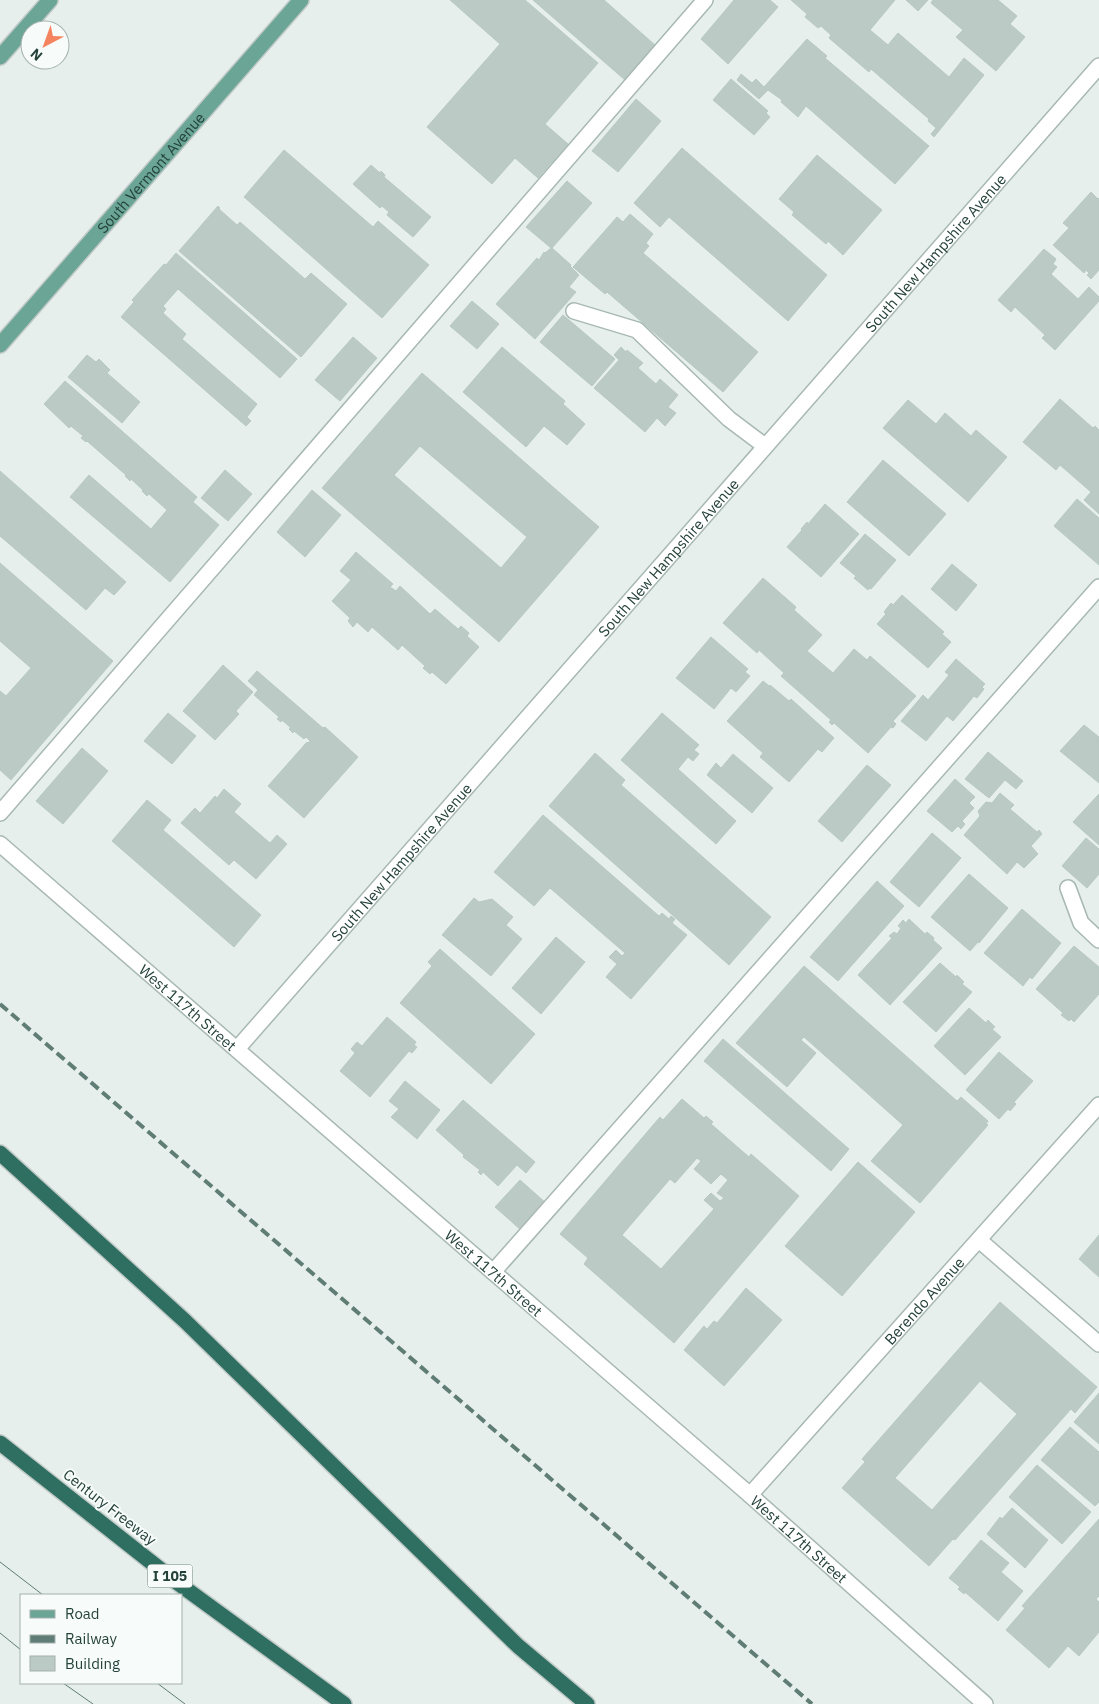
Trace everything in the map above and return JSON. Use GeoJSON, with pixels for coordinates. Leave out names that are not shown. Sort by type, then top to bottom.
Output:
{"type":"FeatureCollection","features":[{"type":"Feature","properties":{"kind":"highway"},"geometry":{"type":"LineString","coordinates":[[0,1152],[185,1321],[518,1646],[587,1704]]}},
{"type":"Feature","properties":{"kind":"highway","name":"Century Freeway"},"geometry":{"type":"LineString","coordinates":[[0,1443],[175,1581],[344,1704]]}},
{"type":"Feature","properties":{"kind":"main road"},"geometry":{"type":"LineString","coordinates":[[0,57],[50,0]]}},
{"type":"Feature","properties":{"kind":"main road","name":"South Vermont Avenue"},"geometry":{"type":"LineString","coordinates":[[0,345],[301,0]]}},
{"type":"Feature","properties":{"kind":"street"},"geometry":{"type":"LineString","coordinates":[[0,813],[705,0]]}},
{"type":"Feature","properties":{"kind":"street","name":"South New Hampshire Avenue"},"geometry":{"type":"LineString","coordinates":[[237,1049],[1099,66]]}},
{"type":"Feature","properties":{"kind":"street"},"geometry":{"type":"LineString","coordinates":[[574,311],[637,330],[730,419],[765,446]]}},
{"type":"Feature","properties":{"kind":"street"},"geometry":{"type":"LineString","coordinates":[[493,1272],[1099,587]]}},
{"type":"Feature","properties":{"kind":"street","name":"West 117th Street"},"geometry":{"type":"LineString","coordinates":[[0,844],[750,1495],[986,1704]]}},
{"type":"Feature","properties":{"kind":"street"},"geometry":{"type":"LineString","coordinates":[[1068,888],[1081,923],[1099,940]]}},
{"type":"Feature","properties":{"kind":"street","name":"Berendo Avenue"},"geometry":{"type":"LineString","coordinates":[[750,1495],[1099,1105]]}},
{"type":"Feature","properties":{"kind":"street"},"geometry":{"type":"LineString","coordinates":[[979,1240],[1099,1344]]}},
{"type":"Feature","properties":{"kind":"building"},"geometry":{"type":"Polygon","coordinates":[[[450,0],[525,0],[598,63],[545,124],[568,144],[538,178],[515,158],[492,184],[427,127],[500,44],[450,0]]]}},
{"type":"Feature","properties":{"kind":"building"},"geometry":{"type":"Polygon","coordinates":[[[533,0],[604,0],[655,45],[625,80],[533,0]]]}},
{"type":"Feature","properties":{"kind":"building"},"geometry":{"type":"Polygon","coordinates":[[[734,0],[770,0],[778,7],[728,64],[701,39],[734,0]]]}},
{"type":"Feature","properties":{"kind":"building"},"geometry":{"type":"Polygon","coordinates":[[[791,0],[895,0],[870,30],[888,45],[898,33],[949,77],[964,58],[984,75],[934,137],[931,134],[936,128],[928,121],[929,119],[871,69],[869,72],[829,38],[831,35],[821,26],[818,28],[805,17],[807,14],[791,0]]]}},
{"type":"Feature","properties":{"kind":"building"},"geometry":{"type":"Polygon","coordinates":[[[906,0],[928,0],[918,11],[906,0]]]}},
{"type":"Feature","properties":{"kind":"building"},"geometry":{"type":"Polygon","coordinates":[[[933,0],[998,0],[1017,16],[1010,24],[1025,37],[996,71],[956,37],[963,30],[931,3],[933,0]]]}},
{"type":"Feature","properties":{"kind":"building"},"geometry":{"type":"Polygon","coordinates":[[[807,39],[827,56],[825,58],[929,146],[895,184],[806,106],[798,117],[781,102],[782,100],[768,90],[759,99],[737,80],[741,74],[752,83],[756,79],[764,87],[807,39]]]}},
{"type":"Feature","properties":{"kind":"building"},"geometry":{"type":"Polygon","coordinates":[[[731,79],[768,111],[766,113],[770,117],[754,135],[713,100],[731,79]]]}},
{"type":"Feature","properties":{"kind":"building"},"geometry":{"type":"Polygon","coordinates":[[[636,99],[661,121],[618,172],[592,151],[636,99]]]}},
{"type":"Feature","properties":{"kind":"building"},"geometry":{"type":"Polygon","coordinates":[[[682,148],[827,275],[788,321],[669,217],[660,227],[634,203],[682,148]]]}},
{"type":"Feature","properties":{"kind":"building"},"geometry":{"type":"Polygon","coordinates":[[[284,150],[373,227],[378,221],[429,265],[382,318],[244,197],[284,150]]]}},
{"type":"Feature","properties":{"kind":"building"},"geometry":{"type":"Polygon","coordinates":[[[817,155],[882,210],[843,255],[828,241],[826,244],[792,215],[794,212],[779,199],[817,155]]]}},
{"type":"Feature","properties":{"kind":"building"},"geometry":{"type":"Polygon","coordinates":[[[371,165],[380,173],[381,171],[385,175],[384,177],[431,217],[413,237],[387,215],[389,212],[382,206],[380,208],[353,184],[371,165]]]}},
{"type":"Feature","properties":{"kind":"building"},"geometry":{"type":"Polygon","coordinates":[[[567,181],[592,203],[552,248],[579,275],[569,287],[576,292],[535,339],[496,304],[537,258],[539,260],[544,252],[551,248],[526,227],[567,181]]]}},
{"type":"Feature","properties":{"kind":"building"},"geometry":{"type":"Polygon","coordinates":[[[1091,192],[1099,198],[1099,270],[1091,279],[1087,275],[1089,273],[1086,270],[1084,273],[1053,245],[1069,228],[1063,223],[1091,192]]]}},
{"type":"Feature","properties":{"kind":"building"},"geometry":{"type":"Polygon","coordinates":[[[218,206],[237,225],[240,222],[305,279],[311,273],[347,304],[301,357],[179,251],[218,206]]]}},
{"type":"Feature","properties":{"kind":"building"},"geometry":{"type":"Polygon","coordinates":[[[630,214],[653,234],[646,243],[649,246],[643,253],[758,352],[723,392],[607,292],[605,294],[573,267],[617,217],[623,222],[630,214]]]}},
{"type":"Feature","properties":{"kind":"building"},"geometry":{"type":"Polygon","coordinates":[[[1044,249],[1056,259],[1053,264],[1057,267],[1051,274],[1078,299],[1089,287],[1099,297],[1099,301],[1055,350],[1042,338],[1045,335],[1015,307],[1011,312],[998,300],[1044,249]]]}},
{"type":"Feature","properties":{"kind":"building"},"geometry":{"type":"Polygon","coordinates":[[[176,253],[297,359],[280,378],[178,289],[163,306],[166,309],[163,313],[186,334],[182,339],[257,404],[247,417],[251,421],[246,426],[121,317],[134,302],[132,300],[176,253]]]}},
{"type":"Feature","properties":{"kind":"building"},"geometry":{"type":"Polygon","coordinates":[[[472,301],[499,324],[477,349],[450,326],[472,301]]]}},
{"type":"Feature","properties":{"kind":"building"},"geometry":{"type":"Polygon","coordinates":[[[563,315],[615,359],[592,386],[540,342],[563,315]]]}},
{"type":"Feature","properties":{"kind":"building"},"geometry":{"type":"Polygon","coordinates":[[[353,337],[377,358],[340,401],[315,380],[353,337]]]}},
{"type":"Feature","properties":{"kind":"building"},"geometry":{"type":"Polygon","coordinates":[[[502,347],[565,401],[563,404],[585,424],[567,445],[544,426],[526,447],[463,392],[502,347]]]}},
{"type":"Feature","properties":{"kind":"building"},"geometry":{"type":"Polygon","coordinates":[[[621,347],[643,363],[638,368],[656,384],[660,379],[678,395],[668,407],[676,413],[665,426],[657,418],[645,432],[594,388],[619,360],[614,355],[621,347]]]}},
{"type":"Feature","properties":{"kind":"building"},"geometry":{"type":"Polygon","coordinates":[[[87,355],[96,362],[99,359],[110,370],[107,373],[140,402],[122,423],[68,377],[87,355]]]}},
{"type":"Feature","properties":{"kind":"building"},"geometry":{"type":"Polygon","coordinates":[[[422,373],[599,527],[499,642],[322,488],[422,373]],[[420,446],[394,475],[501,568],[527,537],[420,446]]]}},
{"type":"Feature","properties":{"kind":"building"},"geometry":{"type":"Polygon","coordinates":[[[65,381],[197,497],[193,502],[219,525],[170,582],[70,497],[89,475],[151,529],[167,510],[149,494],[147,496],[131,479],[130,481],[126,475],[81,438],[83,436],[71,426],[69,428],[44,404],[65,381]]]}},
{"type":"Feature","properties":{"kind":"building"},"geometry":{"type":"Polygon","coordinates":[[[1060,399],[1093,428],[1095,426],[1099,430],[1099,514],[1084,500],[1091,492],[1060,465],[1056,470],[1023,442],[1060,399]]]}},
{"type":"Feature","properties":{"kind":"building"},"geometry":{"type":"Polygon","coordinates":[[[908,400],[936,424],[945,413],[971,436],[976,430],[1007,457],[968,502],[883,428],[908,400]]]}},
{"type":"Feature","properties":{"kind":"building"},"geometry":{"type":"Polygon","coordinates":[[[883,460],[946,514],[909,556],[847,502],[883,460]]]}},
{"type":"Feature","properties":{"kind":"building"},"geometry":{"type":"Polygon","coordinates":[[[225,470],[252,494],[228,521],[201,498],[225,470]]]}},
{"type":"Feature","properties":{"kind":"building"},"geometry":{"type":"Polygon","coordinates":[[[0,471],[126,582],[114,595],[105,588],[86,610],[0,536],[0,471]]]}},
{"type":"Feature","properties":{"kind":"building"},"geometry":{"type":"Polygon","coordinates":[[[312,490],[341,515],[305,557],[277,532],[312,490]]]}},
{"type":"Feature","properties":{"kind":"building"},"geometry":{"type":"Polygon","coordinates":[[[1077,499],[1099,518],[1099,565],[1054,526],[1077,499]]]}},
{"type":"Feature","properties":{"kind":"building"},"geometry":{"type":"Polygon","coordinates":[[[825,504],[859,534],[821,577],[787,547],[807,522],[808,524],[825,504]]]}},
{"type":"Feature","properties":{"kind":"building"},"geometry":{"type":"Polygon","coordinates":[[[865,534],[896,560],[871,589],[869,588],[868,590],[854,578],[856,576],[840,563],[865,534]]]}},
{"type":"Feature","properties":{"kind":"building"},"geometry":{"type":"Polygon","coordinates":[[[356,552],[393,584],[390,587],[396,591],[400,586],[430,614],[435,609],[458,629],[461,626],[469,633],[467,636],[479,647],[446,684],[432,672],[430,674],[423,668],[425,666],[402,645],[398,650],[372,627],[368,632],[357,622],[353,627],[348,621],[350,618],[332,601],[351,580],[340,571],[356,552]]]}},
{"type":"Feature","properties":{"kind":"building"},"geometry":{"type":"Polygon","coordinates":[[[0,563],[113,661],[11,780],[0,770],[0,691],[6,696],[31,668],[0,641],[0,563]]]}},
{"type":"Feature","properties":{"kind":"building"},"geometry":{"type":"Polygon","coordinates":[[[952,564],[977,585],[956,611],[931,589],[952,564]]]}},
{"type":"Feature","properties":{"kind":"building"},"geometry":{"type":"Polygon","coordinates":[[[763,578],[796,607],[794,610],[822,635],[807,651],[833,673],[854,649],[867,660],[870,656],[916,696],[893,721],[896,724],[893,728],[891,727],[868,753],[834,723],[832,725],[829,722],[831,720],[781,676],[784,673],[759,650],[757,653],[723,623],[763,578]]]}},
{"type":"Feature","properties":{"kind":"building"},"geometry":{"type":"Polygon","coordinates":[[[902,595],[944,632],[942,634],[951,642],[928,668],[877,624],[886,614],[884,612],[891,603],[893,605],[902,595]]]}},
{"type":"Feature","properties":{"kind":"building"},"geometry":{"type":"Polygon","coordinates":[[[711,637],[748,669],[745,672],[750,676],[736,692],[731,688],[714,709],[676,678],[711,637]]]}},
{"type":"Feature","properties":{"kind":"building"},"geometry":{"type":"Polygon","coordinates":[[[956,659],[985,684],[982,687],[984,689],[977,698],[974,696],[953,721],[947,716],[926,741],[901,721],[923,695],[928,700],[949,675],[945,672],[956,659]]]}},
{"type":"Feature","properties":{"kind":"building"},"geometry":{"type":"Polygon","coordinates":[[[223,665],[253,692],[236,711],[239,714],[215,740],[183,711],[223,665]]]}},
{"type":"Feature","properties":{"kind":"building"},"geometry":{"type":"Polygon","coordinates":[[[257,671],[358,757],[304,818],[268,786],[307,742],[310,741],[294,731],[293,733],[289,729],[291,728],[282,720],[281,722],[277,719],[279,717],[254,695],[258,690],[248,681],[257,671]]]}},
{"type":"Feature","properties":{"kind":"building"},"geometry":{"type":"Polygon","coordinates":[[[763,681],[789,701],[791,699],[834,738],[822,752],[818,749],[789,782],[760,757],[763,753],[727,721],[763,681]]]}},
{"type":"Feature","properties":{"kind":"building"},"geometry":{"type":"Polygon","coordinates":[[[168,713],[196,736],[172,764],[144,741],[168,713]]]}},
{"type":"Feature","properties":{"kind":"building"},"geometry":{"type":"Polygon","coordinates":[[[662,713],[699,745],[694,750],[699,754],[693,761],[688,757],[678,769],[736,821],[716,844],[621,760],[662,713]]]}},
{"type":"Feature","properties":{"kind":"building"},"geometry":{"type":"Polygon","coordinates":[[[1084,725],[1099,737],[1099,783],[1060,751],[1084,725]]]}},
{"type":"Feature","properties":{"kind":"building"},"geometry":{"type":"Polygon","coordinates":[[[82,748],[108,771],[63,824],[36,801],[82,748]]]}},
{"type":"Feature","properties":{"kind":"building"},"geometry":{"type":"Polygon","coordinates":[[[988,752],[1023,781],[1016,789],[1005,780],[989,798],[965,779],[988,752]]]}},
{"type":"Feature","properties":{"kind":"building"},"geometry":{"type":"Polygon","coordinates":[[[595,753],[625,780],[621,785],[771,917],[729,965],[549,806],[595,753]]]}},
{"type":"Feature","properties":{"kind":"building"},"geometry":{"type":"Polygon","coordinates":[[[733,754],[773,788],[752,813],[707,775],[716,763],[721,768],[733,754]]]}},
{"type":"Feature","properties":{"kind":"building"},"geometry":{"type":"Polygon","coordinates":[[[867,765],[891,785],[842,842],[818,821],[867,765]]]}},
{"type":"Feature","properties":{"kind":"building"},"geometry":{"type":"Polygon","coordinates":[[[955,779],[975,797],[969,803],[974,808],[962,821],[965,824],[961,829],[958,826],[952,832],[927,811],[955,779]]]}},
{"type":"Feature","properties":{"kind":"building"},"geometry":{"type":"Polygon","coordinates":[[[224,789],[241,804],[234,812],[270,843],[277,835],[287,844],[256,879],[234,860],[229,865],[181,823],[195,808],[200,813],[224,789]]]}},
{"type":"Feature","properties":{"kind":"building"},"geometry":{"type":"Polygon","coordinates":[[[1000,793],[1014,805],[1010,809],[1037,832],[1039,830],[1042,834],[1031,846],[1038,854],[1024,868],[1017,862],[1007,874],[964,835],[980,816],[978,811],[986,802],[992,803],[1000,793]]]}},
{"type":"Feature","properties":{"kind":"building"},"geometry":{"type":"Polygon","coordinates":[[[1099,794],[1099,845],[1073,822],[1099,794]]]}},
{"type":"Feature","properties":{"kind":"building"},"geometry":{"type":"Polygon","coordinates":[[[147,800],[171,820],[163,830],[261,915],[234,947],[112,841],[147,800]]]}},
{"type":"Feature","properties":{"kind":"building"},"geometry":{"type":"Polygon","coordinates":[[[543,815],[659,916],[662,913],[669,919],[671,916],[675,919],[672,923],[687,935],[631,999],[606,977],[617,964],[609,957],[616,950],[622,956],[625,953],[550,888],[534,906],[494,872],[543,815]]]}},
{"type":"Feature","properties":{"kind":"building"},"geometry":{"type":"Polygon","coordinates":[[[932,833],[961,858],[919,907],[890,882],[932,833]]]}},
{"type":"Feature","properties":{"kind":"building"},"geometry":{"type":"Polygon","coordinates":[[[1086,838],[1099,849],[1099,874],[1087,888],[1062,866],[1086,838]]]}},
{"type":"Feature","properties":{"kind":"building"},"geometry":{"type":"Polygon","coordinates":[[[969,874],[1008,908],[970,951],[931,917],[969,874]]]}},
{"type":"Feature","properties":{"kind":"building"},"geometry":{"type":"Polygon","coordinates":[[[877,881],[904,906],[838,981],[810,957],[877,881]]]}},
{"type":"Feature","properties":{"kind":"building"},"geometry":{"type":"Polygon","coordinates":[[[474,898],[479,902],[492,899],[513,917],[506,925],[522,939],[491,976],[442,935],[474,898]]]}},
{"type":"Feature","properties":{"kind":"building"},"geometry":{"type":"Polygon","coordinates":[[[1022,909],[1061,943],[1032,979],[1030,977],[1023,986],[984,953],[1022,909]]]}},
{"type":"Feature","properties":{"kind":"building"},"geometry":{"type":"Polygon","coordinates":[[[909,919],[925,934],[927,932],[934,938],[933,940],[942,948],[890,1005],[858,975],[892,938],[889,936],[894,932],[897,934],[901,928],[898,926],[903,920],[906,923],[909,919]]]}},
{"type":"Feature","properties":{"kind":"building"},"geometry":{"type":"Polygon","coordinates":[[[556,937],[585,962],[541,1014],[512,988],[556,937]]]}},
{"type":"Feature","properties":{"kind":"building"},"geometry":{"type":"Polygon","coordinates":[[[1074,946],[1099,967],[1099,994],[1074,1022],[1061,1015],[1063,1013],[1036,989],[1074,946]]]}},
{"type":"Feature","properties":{"kind":"building"},"geometry":{"type":"Polygon","coordinates":[[[440,949],[535,1034],[491,1084],[400,1003],[432,966],[428,962],[440,949]]]}},
{"type":"Feature","properties":{"kind":"building"},"geometry":{"type":"Polygon","coordinates":[[[940,963],[956,977],[957,975],[964,982],[962,984],[972,992],[936,1032],[903,1002],[940,963]]]}},
{"type":"Feature","properties":{"kind":"building"},"geometry":{"type":"Polygon","coordinates":[[[804,966],[957,1101],[961,1097],[988,1121],[986,1124],[988,1125],[920,1203],[871,1161],[903,1125],[804,1037],[801,1040],[816,1053],[787,1087],[736,1043],[804,966]]]}},
{"type":"Feature","properties":{"kind":"building"},"geometry":{"type":"Polygon","coordinates":[[[969,1008],[986,1023],[988,1020],[995,1027],[992,1029],[1001,1037],[965,1075],[934,1046],[969,1008]]]}},
{"type":"Feature","properties":{"kind":"building"},"geometry":{"type":"Polygon","coordinates":[[[387,1017],[416,1042],[414,1045],[417,1047],[412,1053],[409,1051],[370,1097],[340,1071],[355,1053],[351,1049],[357,1042],[362,1046],[387,1017]]]}},
{"type":"Feature","properties":{"kind":"building"},"geometry":{"type":"Polygon","coordinates":[[[723,1039],[849,1149],[831,1171],[704,1061],[723,1039]]]}},
{"type":"Feature","properties":{"kind":"building"},"geometry":{"type":"Polygon","coordinates":[[[999,1052],[1033,1081],[1014,1102],[1016,1104],[1010,1111],[1008,1109],[999,1119],[966,1090],[999,1052]]]}},
{"type":"Feature","properties":{"kind":"building"},"geometry":{"type":"Polygon","coordinates":[[[405,1081],[440,1110],[417,1139],[391,1117],[399,1109],[389,1101],[405,1081]]]}},
{"type":"Feature","properties":{"kind":"building"},"geometry":{"type":"Polygon","coordinates":[[[682,1099],[704,1118],[706,1116],[713,1122],[711,1124],[749,1157],[751,1154],[799,1196],[674,1343],[584,1264],[588,1258],[560,1234],[660,1117],[663,1120],[682,1099]],[[697,1158],[675,1183],[670,1179],[622,1235],[661,1269],[714,1209],[704,1200],[711,1193],[720,1201],[724,1198],[717,1193],[728,1180],[721,1174],[711,1184],[694,1169],[701,1161],[697,1158]]]}},
{"type":"Feature","properties":{"kind":"building"},"geometry":{"type":"Polygon","coordinates":[[[463,1100],[535,1162],[526,1173],[517,1165],[498,1186],[483,1172],[481,1175],[478,1172],[480,1170],[463,1157],[464,1155],[436,1130],[463,1100]]]}},
{"type":"Feature","properties":{"kind":"building"},"geometry":{"type":"Polygon","coordinates":[[[858,1162],[915,1212],[842,1296],[785,1246],[858,1162]]]}},
{"type":"Feature","properties":{"kind":"building"},"geometry":{"type":"Polygon","coordinates":[[[520,1180],[547,1204],[522,1231],[495,1207],[520,1180]]]}},
{"type":"Feature","properties":{"kind":"building"},"geometry":{"type":"Polygon","coordinates":[[[1099,1235],[1099,1277],[1079,1259],[1099,1235]]]}},
{"type":"Feature","properties":{"kind":"building"},"geometry":{"type":"Polygon","coordinates":[[[746,1288],[782,1320],[724,1386],[684,1350],[704,1326],[707,1329],[714,1321],[717,1323],[746,1288]]]}},
{"type":"Feature","properties":{"kind":"building"},"geometry":{"type":"Polygon","coordinates":[[[1000,1302],[1097,1387],[1075,1413],[1071,1409],[955,1540],[953,1539],[929,1566],[842,1488],[865,1462],[862,1459],[1000,1302]],[[980,1381],[895,1478],[932,1510],[1017,1414],[980,1381]]]}},
{"type":"Feature","properties":{"kind":"building"},"geometry":{"type":"Polygon","coordinates":[[[1099,1393],[1099,1444],[1074,1422],[1099,1393]]]}},
{"type":"Feature","properties":{"kind":"building"},"geometry":{"type":"Polygon","coordinates":[[[1070,1427],[1099,1452],[1099,1502],[1095,1506],[1041,1460],[1070,1427]]]}},
{"type":"Feature","properties":{"kind":"building"},"geometry":{"type":"Polygon","coordinates":[[[1037,1465],[1091,1512],[1062,1544],[1009,1497],[1037,1465]]]}},
{"type":"Feature","properties":{"kind":"building"},"geometry":{"type":"Polygon","coordinates":[[[1012,1508],[1048,1540],[1025,1568],[987,1534],[1000,1517],[1002,1519],[1012,1508]]]}},
{"type":"Feature","properties":{"kind":"building"},"geometry":{"type":"Polygon","coordinates":[[[1099,1519],[1099,1596],[1096,1599],[1099,1602],[1099,1632],[1079,1656],[1068,1646],[1049,1668],[1006,1630],[1025,1608],[1022,1606],[1099,1519]]]}},
{"type":"Feature","properties":{"kind":"building"},"geometry":{"type":"Polygon","coordinates":[[[981,1540],[1009,1563],[1001,1572],[1023,1591],[998,1621],[965,1592],[964,1594],[958,1589],[960,1587],[949,1578],[981,1540]]]}},
{"type":"Feature","properties":{"kind":"tram line"},"geometry":{"type":"LineString","coordinates":[[0,1562],[42,1594]]}},
{"type":"Feature","properties":{"kind":"tram line"},"geometry":{"type":"LineString","coordinates":[[0,1633],[20,1649]]}},
{"type":"Feature","properties":{"kind":"tram line"},"geometry":{"type":"LineString","coordinates":[[64,1684],[93,1704]]}},
{"type":"Feature","properties":{"kind":"tram line"},"geometry":{"type":"LineString","coordinates":[[158,1684],[185,1704]]}},
{"type":"Feature","properties":{"kind":"railway"},"geometry":{"type":"LineString","coordinates":[[0,1004],[812,1704]]}}]}
